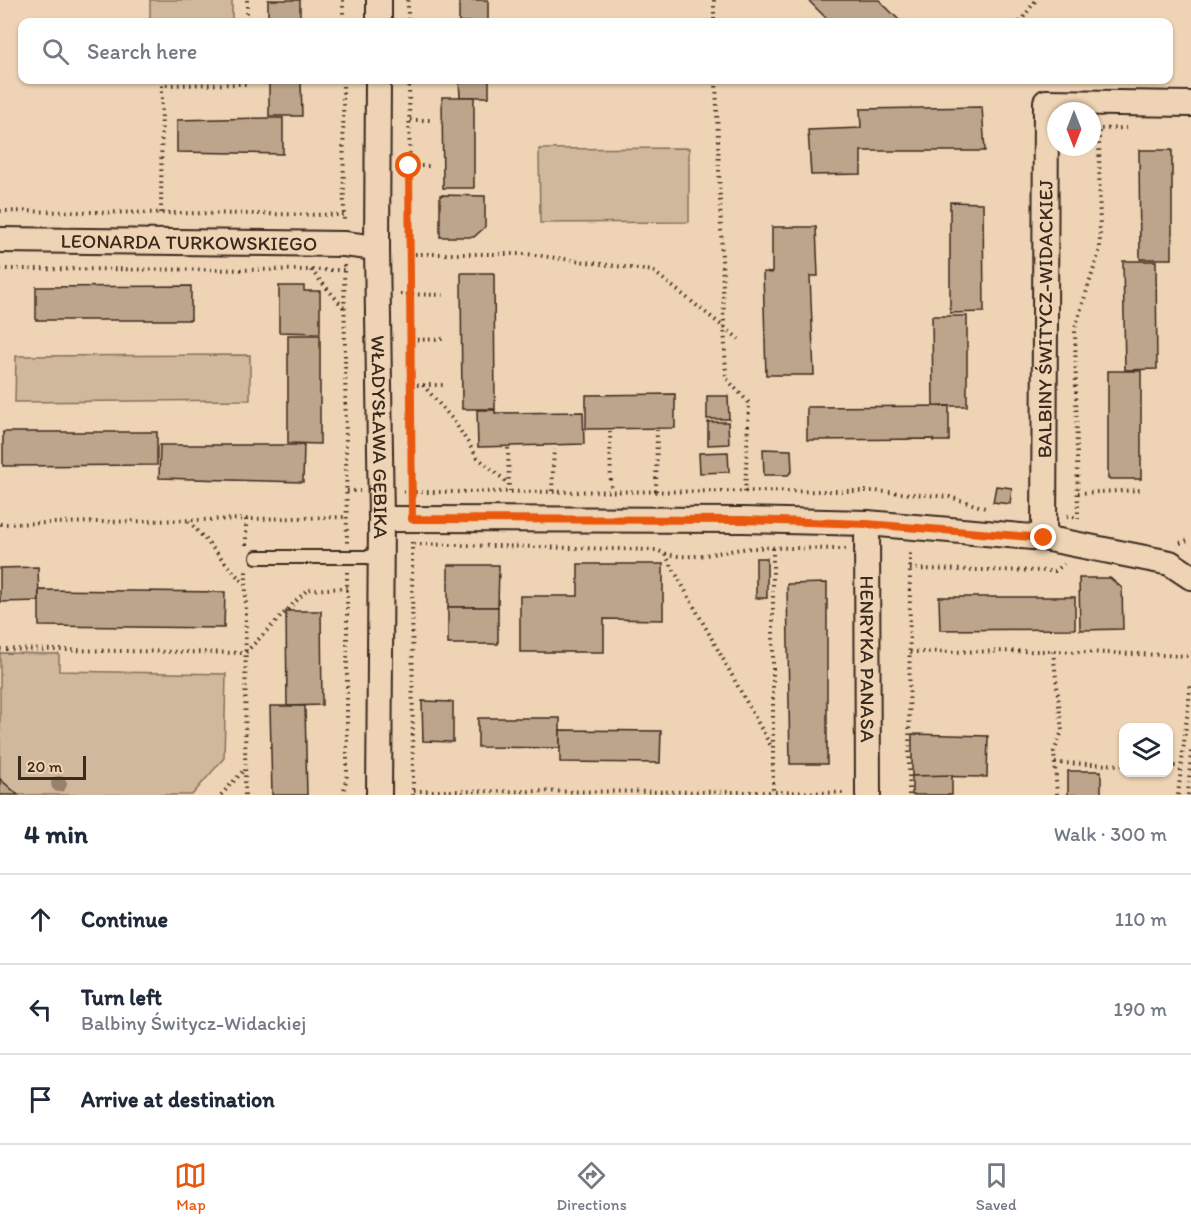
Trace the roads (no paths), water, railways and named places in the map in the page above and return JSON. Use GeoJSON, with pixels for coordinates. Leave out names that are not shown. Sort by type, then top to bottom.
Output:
{"type":"FeatureCollection","features":[{"type":"Feature","properties":{"kind":"street"},"geometry":{"type":"LineString","coordinates":[[379,0],[379,18]]}},
{"type":"Feature","properties":{"kind":"street","name":"WŁADYSŁAWA GĘBIKA"},"geometry":{"type":"LineString","coordinates":[[378,84],[377,248],[381,519],[379,795]]}},
{"type":"Feature","properties":{"kind":"street","name":"BALBINY ŚWITYCZ-WIDACKIEJ"},"geometry":{"type":"LineString","coordinates":[[1044,538],[1046,102],[1191,104]]}},
{"type":"Feature","properties":{"kind":"street","name":"LEONARDA TURKOWSKIEGO"},"geometry":{"type":"LineString","coordinates":[[0,240],[344,244],[377,248]]}},
{"type":"Feature","properties":{"kind":"street"},"geometry":{"type":"LineString","coordinates":[[381,519],[744,520],[867,524],[1044,538],[1179,555],[1191,577]]}},
{"type":"Feature","properties":{"kind":"street","name":"HENRYKA PANASA"},"geometry":{"type":"LineString","coordinates":[[858,794],[867,524]]}},
{"type":"Feature","properties":{"kind":"lane"},"geometry":{"type":"LineString","coordinates":[[250,558],[381,557]]}}]}
